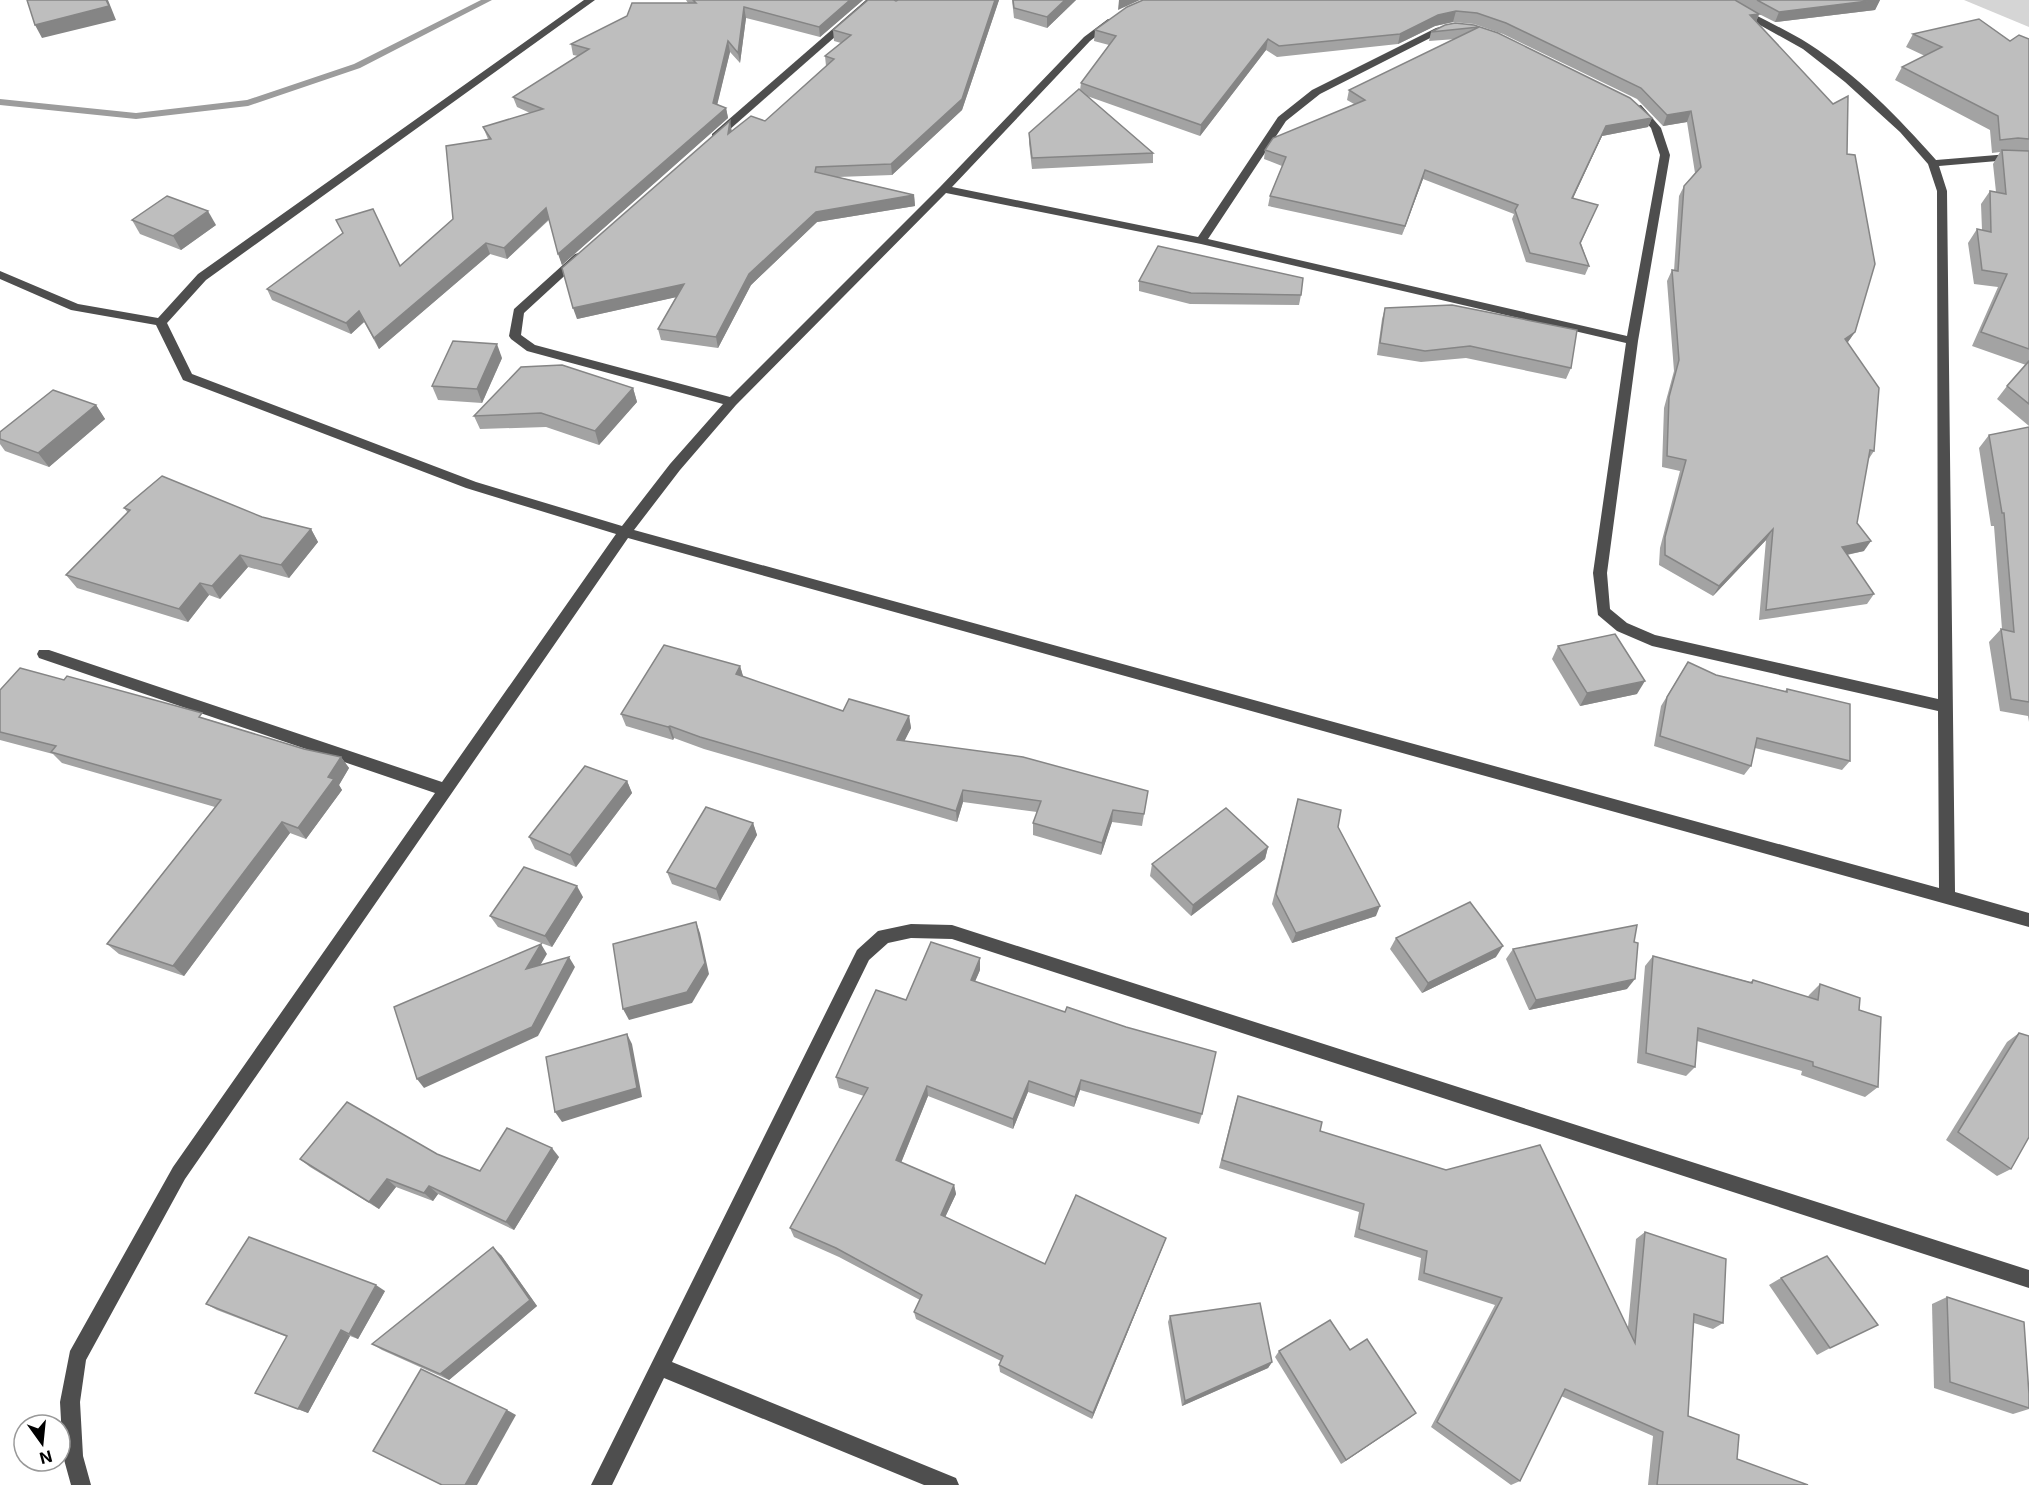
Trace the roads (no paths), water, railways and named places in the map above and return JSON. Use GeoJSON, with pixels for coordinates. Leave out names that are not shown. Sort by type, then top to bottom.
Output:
{"type":"FeatureCollection","features":[{"type":"Feature","properties":{"kind":"street"},"geometry":{"type":"LineString","coordinates":[[160,322],[202,277],[590,0]]}},
{"type":"Feature","properties":{"kind":"street"},"geometry":{"type":"LineString","coordinates":[[703,148],[872,0]]}},
{"type":"Feature","properties":{"kind":"street"},"geometry":{"type":"LineString","coordinates":[[1720,0],[1806,47],[1849,80],[1904,130],[1933,163],[1942,191],[1947,897]]}},
{"type":"Feature","properties":{"kind":"street"},"geometry":{"type":"LineString","coordinates":[[81,1485],[73,1456],[70,1402],[77,1358],[179,1173],[625,532],[675,467],[732,402],[944,189],[1086,39],[1122,14]]}},
{"type":"Feature","properties":{"kind":"street"},"geometry":{"type":"LineString","coordinates":[[1201,241],[1282,119],[1297,105],[1316,92],[1439,30],[1463,28]]}},
{"type":"Feature","properties":{"kind":"street"},"geometry":{"type":"LineString","coordinates":[[1622,98],[1651,118],[1662,138],[1665,155],[1632,341],[1600,573],[1603,611],[1622,627],[1652,640],[1947,707]]}},
{"type":"Feature","properties":{"kind":"street"},"geometry":{"type":"LineString","coordinates":[[1933,163],[2009,157],[2029,159]]}},
{"type":"Feature","properties":{"kind":"street"},"geometry":{"type":"LineString","coordinates":[[944,189],[1201,241],[1632,341]]}},
{"type":"Feature","properties":{"kind":"street"},"geometry":{"type":"LineString","coordinates":[[588,249],[518,312],[515,336],[531,348],[732,402]]}},
{"type":"Feature","properties":{"kind":"street"},"geometry":{"type":"LineString","coordinates":[[0,276],[75,307],[160,322]]}},
{"type":"Feature","properties":{"kind":"street"},"geometry":{"type":"LineString","coordinates":[[160,322],[187,377],[471,484],[625,532],[2029,920]]}},
{"type":"Feature","properties":{"kind":"street"},"geometry":{"type":"LineString","coordinates":[[44,654],[446,790]]}},
{"type":"Feature","properties":{"kind":"street"},"geometry":{"type":"LineString","coordinates":[[601,1485],[863,956],[884,936],[911,931],[952,932],[2029,1279]]}},
{"type":"Feature","properties":{"kind":"street"},"geometry":{"type":"LineString","coordinates":[[660,1367],[949,1485]]}},
{"type":"Feature","properties":{"kind":"waterway"},"geometry":{"type":"LineString","coordinates":[[0,102],[136,116],[248,103],[357,66],[488,0]]}}]}
